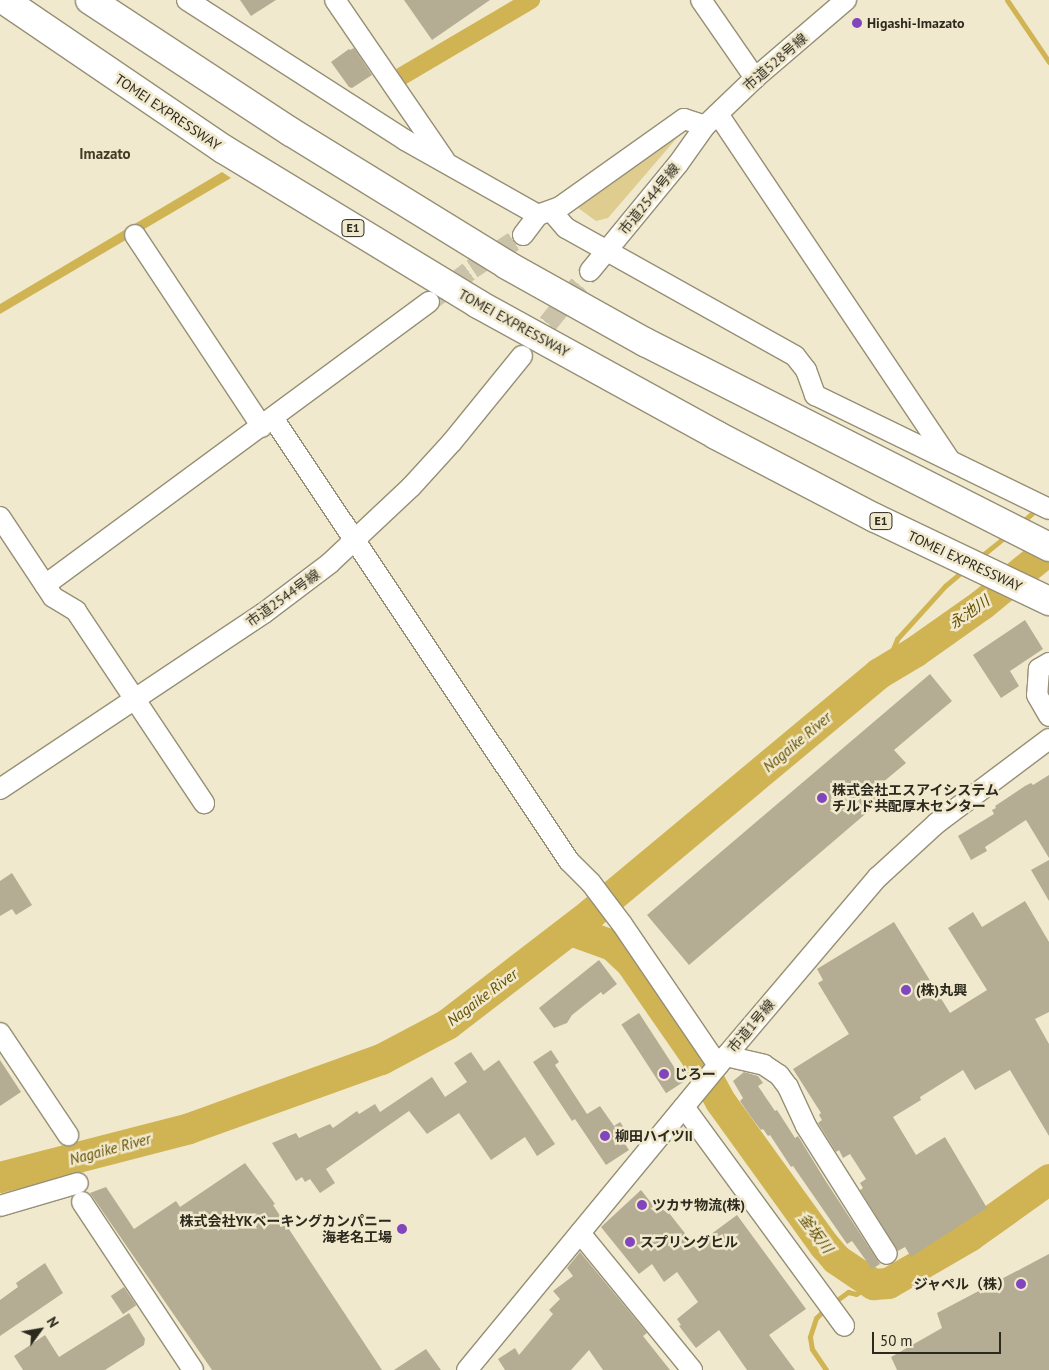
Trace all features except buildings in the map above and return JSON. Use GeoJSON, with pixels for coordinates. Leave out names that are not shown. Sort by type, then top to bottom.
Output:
{"type":"FeatureCollection","features":[{"type":"Feature","properties":{"kind":"highway","name":"TOMEI EXPRESSWAY"},"geometry":{"type":"LineString","coordinates":[[4,0],[234,156],[478,304],[716,435],[875,518],[1049,601]]}},
{"type":"Feature","properties":{"kind":"highway"},"geometry":{"type":"LineString","coordinates":[[90,0],[291,132],[507,265],[758,401],[1049,547]]}},
{"type":"Feature","properties":{"kind":"street"},"geometry":{"type":"LineString","coordinates":[[187,0],[291,69],[447,164],[545,213],[566,228],[795,356],[806,370],[815,395],[1042,506]]}},
{"type":"Feature","properties":{"kind":"street"},"geometry":{"type":"LineString","coordinates":[[335,0],[447,164]]}},
{"type":"Feature","properties":{"kind":"street"},"geometry":{"type":"LineString","coordinates":[[701,0],[755,78]]}},
{"type":"Feature","properties":{"kind":"street","name":"市道528号線"},"geometry":{"type":"LineString","coordinates":[[711,120],[755,78],[846,0]]}},
{"type":"Feature","properties":{"kind":"street"},"geometry":{"type":"LineString","coordinates":[[523,235],[545,213],[684,119],[711,120],[950,460]]}},
{"type":"Feature","properties":{"kind":"street","name":"市道2544号線"},"geometry":{"type":"LineString","coordinates":[[590,271],[678,164],[711,120]]}},
{"type":"Feature","properties":{"kind":"street"},"geometry":{"type":"LineString","coordinates":[[135,235],[355,542],[569,861],[594,887],[619,920],[719,1064],[764,1065],[780,1075],[788,1087],[806,1126],[887,1254]]}},
{"type":"Feature","properties":{"kind":"street"},"geometry":{"type":"LineString","coordinates":[[45,586],[429,302]]}},
{"type":"Feature","properties":{"kind":"street","name":"市道2544号線"},"geometry":{"type":"LineString","coordinates":[[0,789],[289,595],[355,542],[411,488],[452,442],[522,356]]}},
{"type":"Feature","properties":{"kind":"street"},"geometry":{"type":"LineString","coordinates":[[0,517],[53,597],[76,611],[204,803]]}},
{"type":"Feature","properties":{"kind":"street"},"geometry":{"type":"LineString","coordinates":[[1049,662],[1039,670],[1037,695],[1049,716]]}},
{"type":"Feature","properties":{"kind":"street","name":"市道1号線"},"geometry":{"type":"LineString","coordinates":[[476,1366],[580,1233],[829,933],[905,852],[937,823],[1049,740]]}},
{"type":"Feature","properties":{"kind":"street"},"geometry":{"type":"LineString","coordinates":[[0,1033],[68,1136]]}},
{"type":"Feature","properties":{"kind":"street"},"geometry":{"type":"LineString","coordinates":[[684,1107],[834,1312]]}},
{"type":"Feature","properties":{"kind":"street"},"geometry":{"type":"LineString","coordinates":[[0,1206],[80,1192],[193,1370]]}},
{"type":"Feature","properties":{"kind":"street"},"geometry":{"type":"LineString","coordinates":[[580,1233],[692,1370]]}},
{"type":"Feature","properties":{"kind":"shaded area"},"geometry":{"type":"Polygon","coordinates":[[[682,132],[608,218],[596,221],[574,205],[682,132]]]}},
{"type":"Feature","properties":{"kind":"shaded area"},"geometry":{"type":"Polygon","coordinates":[[[222,172],[231,178],[0,314],[0,304],[222,172]]]}},
{"type":"Feature","properties":{"kind":"waterway"},"geometry":{"type":"LineString","coordinates":[[402,76],[531,0]]}},
{"type":"Feature","properties":{"kind":"waterway"},"geometry":{"type":"LineString","coordinates":[[1007,0],[1049,62]]}},
{"type":"Feature","properties":{"kind":"waterway"},"geometry":{"type":"LineString","coordinates":[[1021,523],[1037,509]]}},
{"type":"Feature","properties":{"kind":"waterway"},"geometry":{"type":"LineString","coordinates":[[979,558],[1007,535]]}},
{"type":"Feature","properties":{"kind":"waterway","name":"Nagaike River"},"geometry":{"type":"LineString","coordinates":[[0,1177],[189,1128],[381,1059],[447,1024],[591,913],[879,673],[914,652],[982,604],[1049,549]]}},
{"type":"Feature","properties":{"kind":"waterway"},"geometry":{"type":"LineString","coordinates":[[884,670],[897,639],[945,586],[964,570]]}},
{"type":"Feature","properties":{"kind":"waterway","name":"釜坂川"},"geometry":{"type":"LineString","coordinates":[[570,930],[612,945],[631,963],[696,1057],[720,1101],[824,1245],[836,1259],[873,1284],[888,1283],[969,1236],[1049,1179]]}},
{"type":"Feature","properties":{"kind":"waterway"},"geometry":{"type":"LineString","coordinates":[[833,1303],[848,1292],[856,1294],[873,1284]]}},
{"type":"Feature","properties":{"kind":"waterway"},"geometry":{"type":"LineString","coordinates":[[826,1308],[816,1318],[810,1337],[812,1349],[826,1370]]}},
{"type":"Feature","properties":{"kind":"tunnel"},"geometry":{"type":"LineString","coordinates":[[429,302],[472,269],[523,235]]}},
{"type":"Feature","properties":{"kind":"tunnel"},"geometry":{"type":"LineString","coordinates":[[529,347],[590,271]]}},
{"type":"Feature","properties":{"kind":"place","name":"Higashi-Imazato"},"geometry":{"type":"Point","coordinates":[857,23]}},
{"type":"Feature","properties":{"kind":"place","name":"株式会社エスアイシステム チルド共配厚木センター"},"geometry":{"type":"Point","coordinates":[822,798]}},
{"type":"Feature","properties":{"kind":"place","name":"(株)丸興"},"geometry":{"type":"Point","coordinates":[906,990]}},
{"type":"Feature","properties":{"kind":"place","name":"じろー"},"geometry":{"type":"Point","coordinates":[664,1074]}},
{"type":"Feature","properties":{"kind":"place","name":"柳田ハイツII"},"geometry":{"type":"Point","coordinates":[605,1136]}},
{"type":"Feature","properties":{"kind":"place","name":"ツカサ物流(株)"},"geometry":{"type":"Point","coordinates":[642,1205]}},
{"type":"Feature","properties":{"kind":"place","name":"株式会社YKベーキングカンパニー 海老名工場"},"geometry":{"type":"Point","coordinates":[402,1229]}},
{"type":"Feature","properties":{"kind":"place","name":"スプリングヒル"},"geometry":{"type":"Point","coordinates":[630,1242]}},
{"type":"Feature","properties":{"kind":"place","name":"ジャペル（株）"},"geometry":{"type":"Point","coordinates":[1021,1284]}},
{"type":"Feature","properties":{"kind":"district","name":"Imazato"},"geometry":{"type":"Point","coordinates":[105,154]}},
{"type":"Feature","properties":{"kind":"water label","name":"永池川"},"geometry":{"type":"Point","coordinates":[969,612]}}]}
